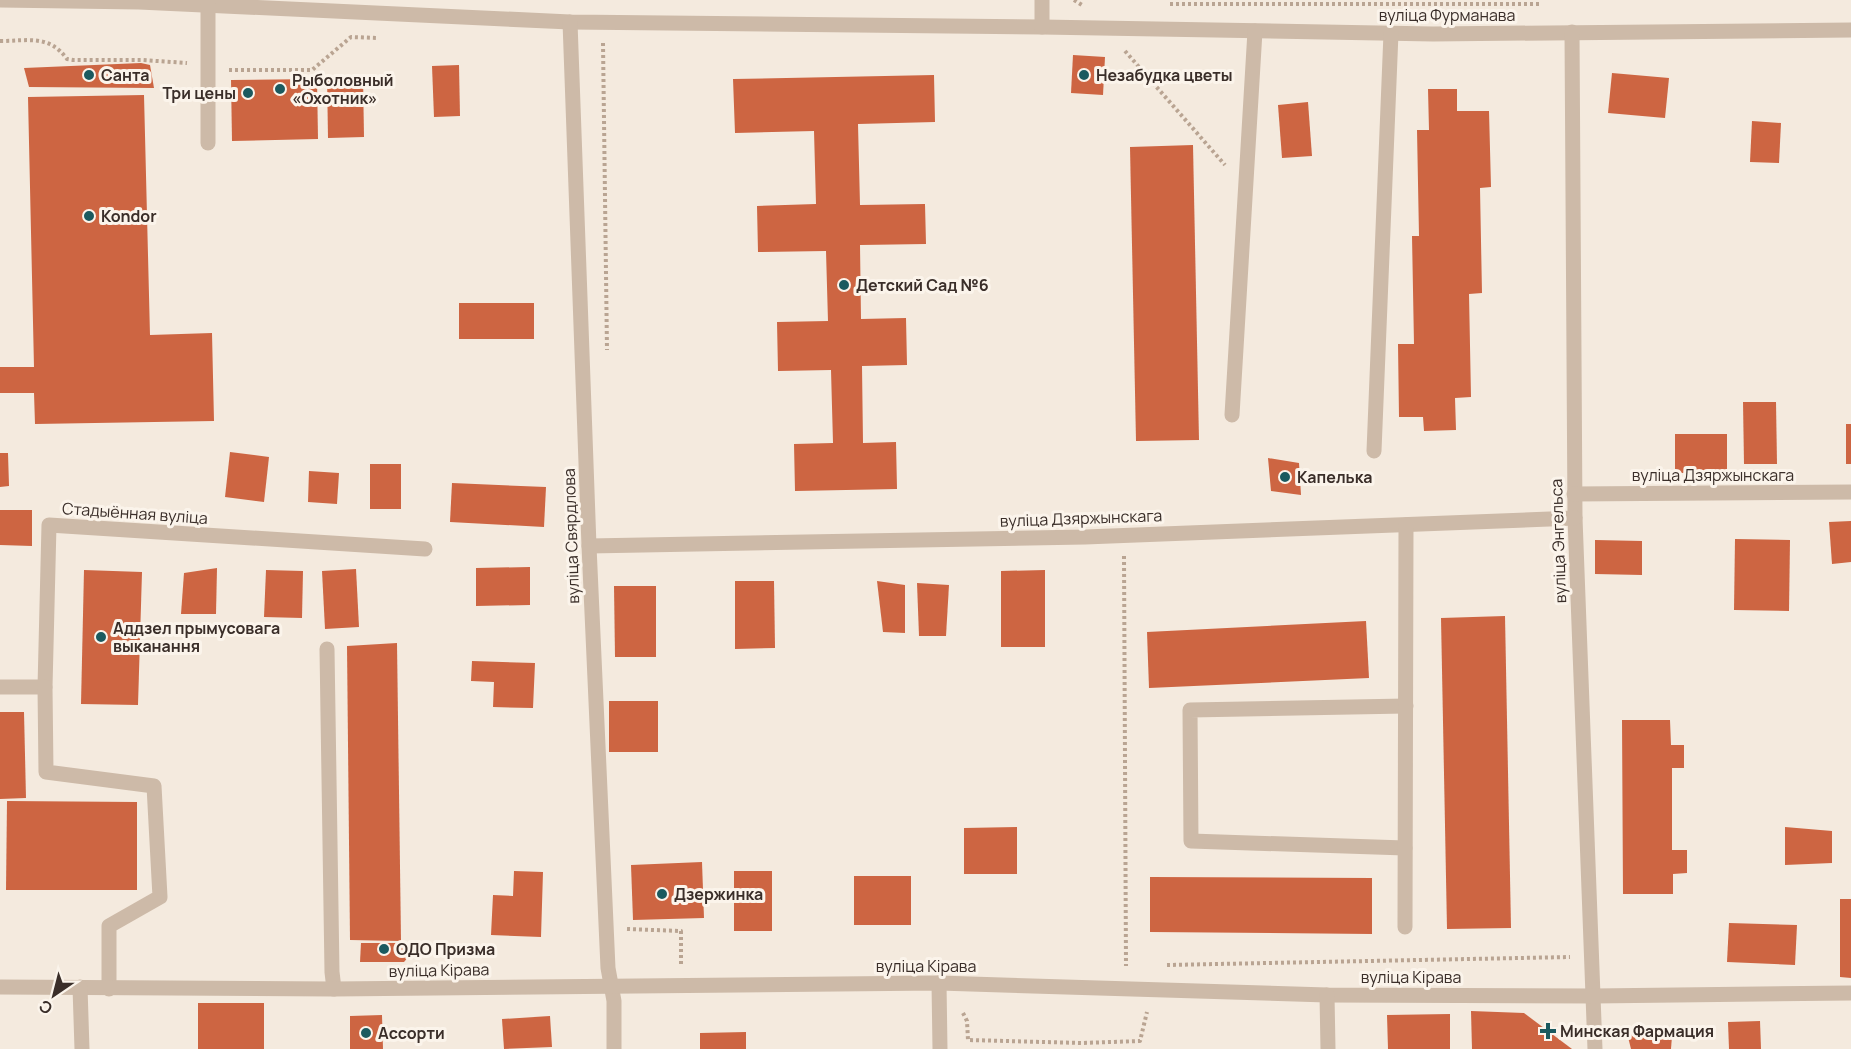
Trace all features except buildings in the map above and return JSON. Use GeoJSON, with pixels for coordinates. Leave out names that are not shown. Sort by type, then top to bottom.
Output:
{"type":"FeatureCollection","features":[{"type":"Feature","properties":{"kind":"street","name":"вуліца Фурманава"},"geometry":{"type":"LineString","coordinates":[[0,0],[139,1],[570,21],[1391,33],[1851,30]]}},
{"type":"Feature","properties":{"kind":"street"},"geometry":{"type":"LineString","coordinates":[[1042,0],[1042,27]]}},
{"type":"Feature","properties":{"kind":"street"},"geometry":{"type":"LineString","coordinates":[[208,5],[208,143]]}},
{"type":"Feature","properties":{"kind":"street","name":"вуліца Свярдлова"},"geometry":{"type":"LineString","coordinates":[[570,21],[589,546],[608,968],[612,986],[614,1049]]}},
{"type":"Feature","properties":{"kind":"street"},"geometry":{"type":"LineString","coordinates":[[1232,415],[1255,31]]}},
{"type":"Feature","properties":{"kind":"street","name":"вуліца Энгельса"},"geometry":{"type":"LineString","coordinates":[[1572,32],[1574,494],[1595,1049]]}},
{"type":"Feature","properties":{"kind":"street"},"geometry":{"type":"LineString","coordinates":[[1374,452],[1391,33]]}},
{"type":"Feature","properties":{"kind":"street","name":"вуліца Дзяржынскага"},"geometry":{"type":"LineString","coordinates":[[1574,494],[1851,492]]}},
{"type":"Feature","properties":{"kind":"street","name":"вуліца Дзяржынскага"},"geometry":{"type":"LineString","coordinates":[[589,546],[1124,536],[1575,518]]}},
{"type":"Feature","properties":{"kind":"street","name":"Стадыённая вуліца"},"geometry":{"type":"LineString","coordinates":[[45,687],[49,525],[425,549]]}},
{"type":"Feature","properties":{"kind":"street"},"geometry":{"type":"LineString","coordinates":[[1406,525],[1406,927]]}},
{"type":"Feature","properties":{"kind":"street"},"geometry":{"type":"LineString","coordinates":[[327,649],[334,989]]}},
{"type":"Feature","properties":{"kind":"street"},"geometry":{"type":"LineString","coordinates":[[0,687],[45,687],[46,772],[154,786],[160,897],[109,926],[109,989]]}},
{"type":"Feature","properties":{"kind":"street"},"geometry":{"type":"LineString","coordinates":[[1406,706],[1190,710],[1191,841],[1406,848]]}},
{"type":"Feature","properties":{"kind":"street"},"geometry":{"type":"LineString","coordinates":[[939,983],[940,1049]]}},
{"type":"Feature","properties":{"kind":"street","name":"вуліца Кірава"},"geometry":{"type":"LineString","coordinates":[[0,987],[334,989],[939,983],[1327,995],[1594,996],[1851,993]]}},
{"type":"Feature","properties":{"kind":"street"},"geometry":{"type":"LineString","coordinates":[[80,987],[82,1049]]}},
{"type":"Feature","properties":{"kind":"street"},"geometry":{"type":"LineString","coordinates":[[1327,995],[1328,1049]]}},
{"type":"Feature","properties":{"kind":"path"},"geometry":{"type":"LineString","coordinates":[[1074,0],[1081,5],[1093,5]]}},
{"type":"Feature","properties":{"kind":"path"},"geometry":{"type":"LineString","coordinates":[[1164,4],[1542,4]]}},
{"type":"Feature","properties":{"kind":"path"},"geometry":{"type":"LineString","coordinates":[[0,41],[44,41],[61,51],[66,59],[73,60],[165,61],[228,70],[305,71],[312,70],[351,37],[386,38]]}},
{"type":"Feature","properties":{"kind":"path"},"geometry":{"type":"LineString","coordinates":[[571,41],[613,42]]}},
{"type":"Feature","properties":{"kind":"path"},"geometry":{"type":"LineString","coordinates":[[603,42],[607,361]]}},
{"type":"Feature","properties":{"kind":"path"},"geometry":{"type":"LineString","coordinates":[[1122,48],[1246,188]]}},
{"type":"Feature","properties":{"kind":"path"},"geometry":{"type":"LineString","coordinates":[[1124,536],[1126,966]]}},
{"type":"Feature","properties":{"kind":"path"},"geometry":{"type":"LineString","coordinates":[[620,929],[681,931],[681,971]]}},
{"type":"Feature","properties":{"kind":"place","name":"Санта"},"geometry":{"type":"Point","coordinates":[89,75]}},
{"type":"Feature","properties":{"kind":"place","name":"Незабудка цветы"},"geometry":{"type":"Point","coordinates":[1084,75]}},
{"type":"Feature","properties":{"kind":"place","name":"Рыболовный «Охотник»"},"geometry":{"type":"Point","coordinates":[280,89]}},
{"type":"Feature","properties":{"kind":"place","name":"Три цены"},"geometry":{"type":"Point","coordinates":[248,93]}},
{"type":"Feature","properties":{"kind":"place","name":"Kondor"},"geometry":{"type":"Point","coordinates":[89,216]}},
{"type":"Feature","properties":{"kind":"place","name":"Детский Сад №6"},"geometry":{"type":"Point","coordinates":[844,285]}},
{"type":"Feature","properties":{"kind":"place","name":"Капелька"},"geometry":{"type":"Point","coordinates":[1285,477]}},
{"type":"Feature","properties":{"kind":"place","name":"Аддзел прымусовага выканання"},"geometry":{"type":"Point","coordinates":[101,637]}},
{"type":"Feature","properties":{"kind":"place","name":"Дзержинка"},"geometry":{"type":"Point","coordinates":[662,894]}},
{"type":"Feature","properties":{"kind":"place","name":"ОДО Призма"},"geometry":{"type":"Point","coordinates":[384,949]}},
{"type":"Feature","properties":{"kind":"place","name":"Минская Фармация"},"geometry":{"type":"Point","coordinates":[1548,1031]}},
{"type":"Feature","properties":{"kind":"place","name":"Ассорти"},"geometry":{"type":"Point","coordinates":[366,1033]}}]}
